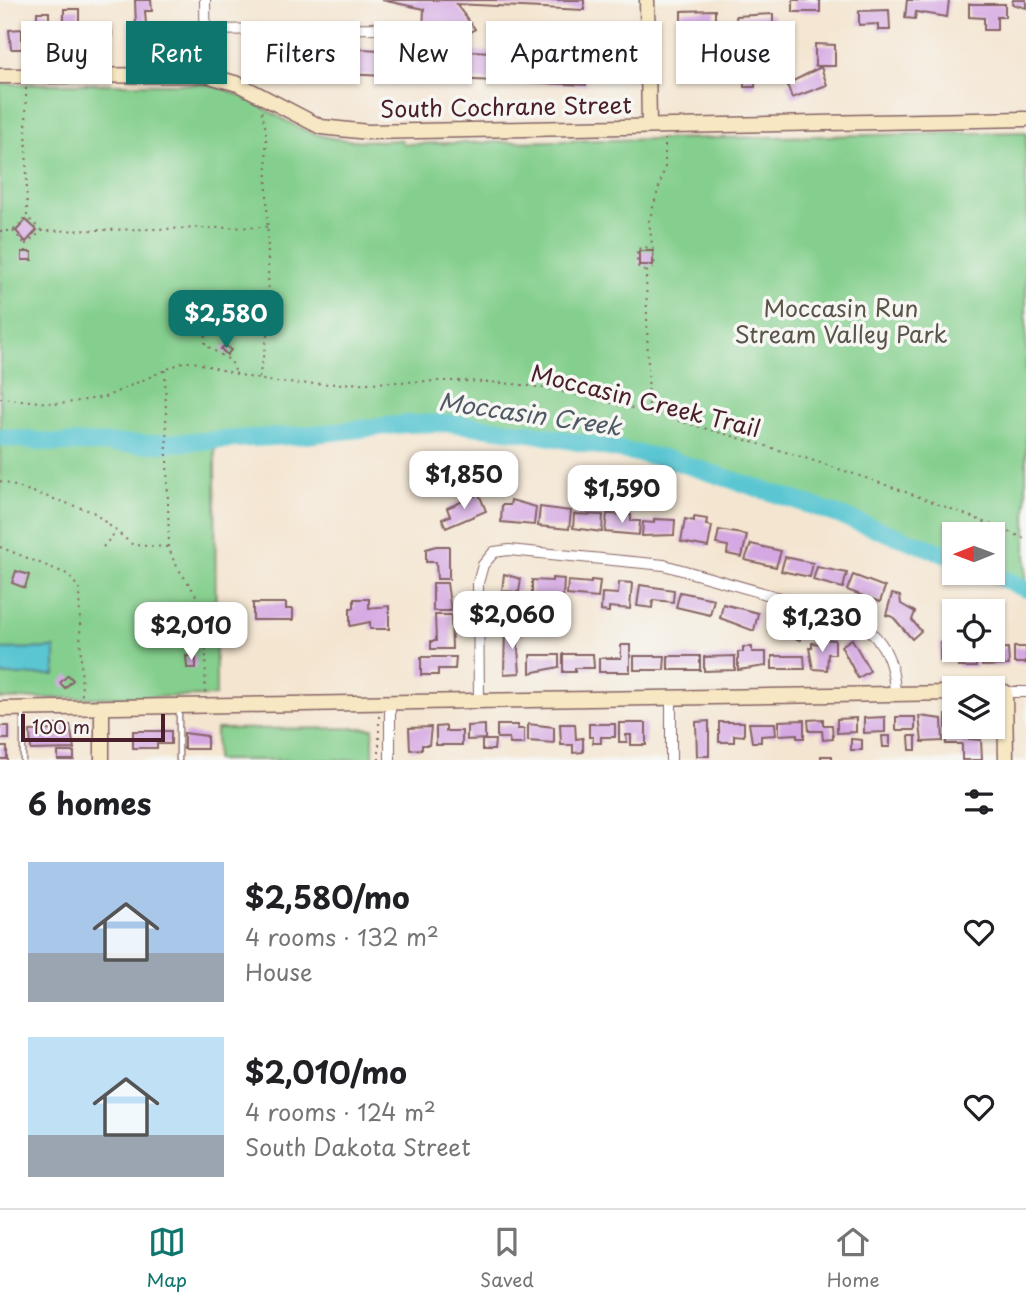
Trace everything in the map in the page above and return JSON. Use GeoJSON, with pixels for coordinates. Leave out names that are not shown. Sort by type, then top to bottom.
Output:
{"type":"FeatureCollection","features":[{"type":"Feature","properties":{"kind":"street"},"geometry":{"type":"LineString","coordinates":[[205,0],[205,21]]}},
{"type":"Feature","properties":{"kind":"street"},"geometry":{"type":"LineString","coordinates":[[647,0],[649,125]]}},
{"type":"Feature","properties":{"kind":"street"},"geometry":{"type":"LineString","coordinates":[[227,30],[374,28]]}},
{"type":"Feature","properties":{"kind":"street","name":"South Cochrane Street"},"geometry":{"type":"LineString","coordinates":[[0,76],[21,75]]}},
{"type":"Feature","properties":{"kind":"street","name":"South Cochrane Street"},"geometry":{"type":"LineString","coordinates":[[227,81],[311,122],[342,131],[1026,119]]}},
{"type":"Feature","properties":{"kind":"street"},"geometry":{"type":"LineString","coordinates":[[479,702],[480,573],[494,552],[509,550],[664,565],[844,616],[868,628],[884,645],[893,668],[895,695]]}},
{"type":"Feature","properties":{"kind":"street"},"geometry":{"type":"LineString","coordinates":[[1005,692],[1026,692]]}},
{"type":"Feature","properties":{"kind":"street"},"geometry":{"type":"LineString","coordinates":[[0,709],[942,694]]}},
{"type":"Feature","properties":{"kind":"street"},"geometry":{"type":"LineString","coordinates":[[671,699],[671,760]]}},
{"type":"Feature","properties":{"kind":"street"},"geometry":{"type":"LineString","coordinates":[[384,704],[390,760]]}},
{"type":"Feature","properties":{"kind":"street"},"geometry":{"type":"LineString","coordinates":[[102,708],[102,760]]}},
{"type":"Feature","properties":{"kind":"street"},"geometry":{"type":"LineString","coordinates":[[1004,739],[1006,760]]}},
{"type":"Feature","properties":{"kind":"lane"},"geometry":{"type":"LineString","coordinates":[[179,707],[179,760]]}},
{"type":"Feature","properties":{"kind":"lane"},"geometry":{"type":"LineString","coordinates":[[23,709],[23,760]]}},
{"type":"Feature","properties":{"kind":"path"},"geometry":{"type":"LineString","coordinates":[[26,84],[27,217],[42,231]]}},
{"type":"Feature","properties":{"kind":"path"},"geometry":{"type":"LineString","coordinates":[[259,380],[270,326],[266,130],[261,113],[264,98]]}},
{"type":"Feature","properties":{"kind":"path"},"geometry":{"type":"LineString","coordinates":[[646,272],[637,266],[636,249],[647,249],[650,245],[651,213],[665,167],[665,125]]}},
{"type":"Feature","properties":{"kind":"path"},"geometry":{"type":"LineString","coordinates":[[0,231],[13,230],[27,217]]}},
{"type":"Feature","properties":{"kind":"path"},"geometry":{"type":"LineString","coordinates":[[26,244],[42,231],[268,227]]}},
{"type":"Feature","properties":{"kind":"path"},"geometry":{"type":"LineString","coordinates":[[13,230],[26,244],[26,252]]}},
{"type":"Feature","properties":{"kind":"path"},"geometry":{"type":"LineString","coordinates":[[646,272],[654,267],[654,249],[650,245]]}},
{"type":"Feature","properties":{"kind":"path"},"geometry":{"type":"LineString","coordinates":[[646,272],[649,413]]}},
{"type":"Feature","properties":{"kind":"path"},"geometry":{"type":"LineString","coordinates":[[205,293],[205,345],[231,361],[236,374]]}},
{"type":"Feature","properties":{"kind":"path","name":"Moccasin Creek Trail"},"geometry":{"type":"LineString","coordinates":[[0,398],[72,403],[116,393],[165,370],[194,362],[259,380],[286,383],[479,381],[536,387],[649,413],[843,468],[929,498],[1026,539]]}},
{"type":"Feature","properties":{"kind":"path"},"geometry":{"type":"LineString","coordinates":[[165,370],[169,547],[174,564],[193,589],[203,613],[205,696]]}},
{"type":"Feature","properties":{"kind":"path"},"geometry":{"type":"LineString","coordinates":[[0,481],[86,509],[125,542],[140,548],[169,547]]}},
{"type":"Feature","properties":{"kind":"path"},"geometry":{"type":"LineString","coordinates":[[103,547],[115,533]]}},
{"type":"Feature","properties":{"kind":"path"},"geometry":{"type":"LineString","coordinates":[[0,548],[67,574],[79,588],[82,698]]}},
{"type":"Feature","properties":{"kind":"path"},"geometry":{"type":"LineString","coordinates":[[379,760],[384,704]]}},
{"type":"Feature","properties":{"kind":"green space","name":"Moccasin Run Stream Valley Park"},"geometry":{"type":"Polygon","coordinates":[[[0,84],[205,84],[233,92],[320,136],[355,140],[402,140],[403,144],[1026,132],[1026,589],[1005,580],[1005,522],[942,522],[942,553],[816,507],[668,459],[529,433],[450,423],[405,424],[306,435],[215,440],[216,696],[0,699],[0,84]]]}},
{"type":"Feature","properties":{"kind":"green space"},"geometry":{"type":"Polygon","coordinates":[[[373,728],[373,760],[216,760],[216,729],[373,728]]]}},
{"type":"Feature","properties":{"kind":"water"},"geometry":{"type":"Polygon","coordinates":[[[55,648],[55,675],[0,675],[0,649],[55,648]]]}},
{"type":"Feature","properties":{"kind":"building"},"geometry":{"type":"Polygon","coordinates":[[[135,0],[151,0],[152,11],[145,11],[146,21],[136,21],[135,0]]]}},
{"type":"Feature","properties":{"kind":"building"},"geometry":{"type":"Polygon","coordinates":[[[382,0],[584,0],[584,10],[456,4],[469,21],[423,21],[424,9],[382,0]]]}},
{"type":"Feature","properties":{"kind":"building"},"geometry":{"type":"Polygon","coordinates":[[[793,0],[820,0],[820,12],[793,12],[793,0]]]}},
{"type":"Feature","properties":{"kind":"building"},"geometry":{"type":"Polygon","coordinates":[[[907,0],[949,0],[947,17],[916,12],[915,19],[905,18],[907,0]]]}},
{"type":"Feature","properties":{"kind":"building"},"geometry":{"type":"Polygon","coordinates":[[[1013,0],[1026,0],[1026,8],[1012,4],[1013,0]]]}},
{"type":"Feature","properties":{"kind":"building"},"geometry":{"type":"Polygon","coordinates":[[[969,4],[1005,4],[1005,17],[997,17],[997,30],[984,30],[984,18],[969,17],[969,4]]]}},
{"type":"Feature","properties":{"kind":"building"},"geometry":{"type":"Polygon","coordinates":[[[64,9],[79,9],[79,21],[64,21],[64,9]]]}},
{"type":"Feature","properties":{"kind":"building"},"geometry":{"type":"Polygon","coordinates":[[[715,10],[715,21],[681,21],[681,11],[715,10]]]}},
{"type":"Feature","properties":{"kind":"building"},"geometry":{"type":"Polygon","coordinates":[[[889,10],[890,30],[878,30],[878,24],[859,25],[859,11],[889,10]]]}},
{"type":"Feature","properties":{"kind":"building"},"geometry":{"type":"Polygon","coordinates":[[[37,12],[49,12],[49,21],[37,21],[37,12]]]}},
{"type":"Feature","properties":{"kind":"building"},"geometry":{"type":"Polygon","coordinates":[[[773,14],[773,21],[736,21],[736,16],[773,14]]]}},
{"type":"Feature","properties":{"kind":"building"},"geometry":{"type":"Polygon","coordinates":[[[21,29],[21,49],[11,49],[9,30],[21,29]]]}},
{"type":"Feature","properties":{"kind":"building"},"geometry":{"type":"Polygon","coordinates":[[[815,44],[835,45],[835,66],[815,66],[815,44]]]}},
{"type":"Feature","properties":{"kind":"building"},"geometry":{"type":"Polygon","coordinates":[[[360,49],[374,50],[374,75],[360,75],[360,49]]]}},
{"type":"Feature","properties":{"kind":"building"},"geometry":{"type":"Polygon","coordinates":[[[472,51],[486,52],[486,80],[472,80],[472,51]]]}},
{"type":"Feature","properties":{"kind":"building"},"geometry":{"type":"Polygon","coordinates":[[[821,67],[827,85],[792,98],[787,84],[795,84],[795,80],[821,67]]]}},
{"type":"Feature","properties":{"kind":"building"},"geometry":{"type":"Polygon","coordinates":[[[744,84],[755,84],[755,87],[744,87],[744,84]]]}},
{"type":"Feature","properties":{"kind":"building"},"geometry":{"type":"Polygon","coordinates":[[[26,220],[37,230],[26,242],[16,231],[26,220]]]}},
{"type":"Feature","properties":{"kind":"building"},"geometry":{"type":"Polygon","coordinates":[[[639,251],[653,251],[653,265],[639,265],[639,251]]]}},
{"type":"Feature","properties":{"kind":"building"},"geometry":{"type":"Polygon","coordinates":[[[22,252],[32,252],[32,260],[22,260],[22,252]]]}},
{"type":"Feature","properties":{"kind":"building"},"geometry":{"type":"Polygon","coordinates":[[[225,345],[231,350],[227,355],[221,349],[225,345]]]}},
{"type":"Feature","properties":{"kind":"building"},"geometry":{"type":"Polygon","coordinates":[[[479,494],[486,511],[446,528],[442,519],[450,516],[447,508],[479,494]]]}},
{"type":"Feature","properties":{"kind":"building"},"geometry":{"type":"Polygon","coordinates":[[[511,500],[536,507],[534,525],[501,522],[502,505],[510,505],[511,500]]]}},
{"type":"Feature","properties":{"kind":"building"},"geometry":{"type":"Polygon","coordinates":[[[540,507],[571,511],[569,529],[538,526],[540,507]]]}},
{"type":"Feature","properties":{"kind":"building"},"geometry":{"type":"Polygon","coordinates":[[[574,514],[603,515],[602,532],[573,528],[574,514]]]}},
{"type":"Feature","properties":{"kind":"building"},"geometry":{"type":"Polygon","coordinates":[[[607,514],[631,515],[631,521],[640,521],[639,535],[605,532],[607,514]]]}},
{"type":"Feature","properties":{"kind":"building"},"geometry":{"type":"Polygon","coordinates":[[[694,517],[707,519],[706,525],[712,526],[708,547],[681,542],[685,519],[694,521],[694,517]]]}},
{"type":"Feature","properties":{"kind":"building"},"geometry":{"type":"Polygon","coordinates":[[[654,519],[675,520],[674,535],[642,536],[643,522],[654,523],[654,519]]]}},
{"type":"Feature","properties":{"kind":"building"},"geometry":{"type":"Polygon","coordinates":[[[719,530],[747,535],[742,557],[727,554],[728,546],[716,544],[719,530]]]}},
{"type":"Feature","properties":{"kind":"building"},"geometry":{"type":"Polygon","coordinates":[[[751,544],[781,551],[776,567],[745,560],[751,544]]]}},
{"type":"Feature","properties":{"kind":"building"},"geometry":{"type":"Polygon","coordinates":[[[449,546],[449,579],[437,579],[436,562],[426,562],[426,549],[449,546]]]}},
{"type":"Feature","properties":{"kind":"building"},"geometry":{"type":"Polygon","coordinates":[[[785,557],[813,563],[810,577],[781,571],[785,557]]]}},
{"type":"Feature","properties":{"kind":"building"},"geometry":{"type":"Polygon","coordinates":[[[817,567],[847,573],[843,588],[813,580],[817,567]]]}},
{"type":"Feature","properties":{"kind":"building"},"geometry":{"type":"Polygon","coordinates":[[[16,571],[29,575],[25,588],[12,583],[16,571]]]}},
{"type":"Feature","properties":{"kind":"building"},"geometry":{"type":"Polygon","coordinates":[[[504,574],[521,579],[519,592],[502,591],[504,574]]]}},
{"type":"Feature","properties":{"kind":"building"},"geometry":{"type":"Polygon","coordinates":[[[853,575],[885,587],[880,602],[847,590],[853,575]]]}},
{"type":"Feature","properties":{"kind":"building"},"geometry":{"type":"Polygon","coordinates":[[[552,578],[564,579],[563,597],[558,597],[558,605],[545,604],[545,598],[532,597],[532,580],[552,581],[552,578]]]}},
{"type":"Feature","properties":{"kind":"building"},"geometry":{"type":"Polygon","coordinates":[[[591,580],[600,581],[598,598],[567,595],[568,581],[591,583],[591,580]]]}},
{"type":"Feature","properties":{"kind":"building"},"geometry":{"type":"Polygon","coordinates":[[[619,582],[632,583],[630,609],[609,607],[609,612],[601,611],[602,593],[618,594],[619,582]]]}},
{"type":"Feature","properties":{"kind":"building"},"geometry":{"type":"Polygon","coordinates":[[[433,583],[447,583],[451,611],[433,611],[433,583]]]}},
{"type":"Feature","properties":{"kind":"building"},"geometry":{"type":"Polygon","coordinates":[[[640,585],[674,590],[673,602],[653,600],[652,608],[637,606],[640,585]]]}},
{"type":"Feature","properties":{"kind":"building"},"geometry":{"type":"Polygon","coordinates":[[[680,592],[714,599],[710,615],[676,607],[680,592]]]}},
{"type":"Feature","properties":{"kind":"building"},"geometry":{"type":"Polygon","coordinates":[[[892,594],[900,596],[901,604],[915,612],[912,620],[921,631],[912,639],[893,617],[886,615],[892,594]]]}},
{"type":"Feature","properties":{"kind":"building"},"geometry":{"type":"Polygon","coordinates":[[[354,599],[369,599],[369,608],[389,606],[389,629],[370,629],[370,622],[350,626],[350,608],[354,608],[354,599]]]}},
{"type":"Feature","properties":{"kind":"building"},"geometry":{"type":"Polygon","coordinates":[[[503,602],[516,602],[516,612],[503,612],[503,602]]]}},
{"type":"Feature","properties":{"kind":"building"},"geometry":{"type":"Polygon","coordinates":[[[253,603],[286,603],[286,609],[293,609],[293,620],[253,620],[253,603]]]}},
{"type":"Feature","properties":{"kind":"building"},"geometry":{"type":"Polygon","coordinates":[[[723,604],[758,613],[754,631],[720,618],[723,604]]]}},
{"type":"Feature","properties":{"kind":"building"},"geometry":{"type":"Polygon","coordinates":[[[435,615],[451,615],[452,649],[431,649],[431,641],[436,641],[435,615]]]}},
{"type":"Feature","properties":{"kind":"building"},"geometry":{"type":"Polygon","coordinates":[[[772,617],[803,626],[800,640],[768,631],[772,617]]]}},
{"type":"Feature","properties":{"kind":"building"},"geometry":{"type":"Polygon","coordinates":[[[505,628],[522,628],[522,636],[517,636],[520,673],[504,674],[505,628]]]}},
{"type":"Feature","properties":{"kind":"building"},"geometry":{"type":"Polygon","coordinates":[[[821,639],[835,640],[835,654],[828,654],[827,670],[813,669],[809,648],[812,648],[812,643],[821,644],[821,639]]]}},
{"type":"Feature","properties":{"kind":"building"},"geometry":{"type":"Polygon","coordinates":[[[852,639],[870,671],[858,678],[841,646],[852,639]]]}},
{"type":"Feature","properties":{"kind":"building"},"geometry":{"type":"Polygon","coordinates":[[[940,643],[942,643],[942,661],[940,643]]]}},
{"type":"Feature","properties":{"kind":"building"},"geometry":{"type":"Polygon","coordinates":[[[621,645],[630,645],[630,672],[599,672],[599,658],[621,658],[621,645]]]}},
{"type":"Feature","properties":{"kind":"building"},"geometry":{"type":"Polygon","coordinates":[[[743,647],[752,647],[752,652],[766,652],[766,666],[738,670],[738,652],[743,652],[743,647]]]}},
{"type":"Feature","properties":{"kind":"building"},"geometry":{"type":"Polygon","coordinates":[[[1014,647],[1026,647],[1026,663],[1014,663],[1014,647]]]}},
{"type":"Feature","properties":{"kind":"building"},"geometry":{"type":"Polygon","coordinates":[[[1005,648],[1008,648],[1009,665],[982,666],[982,662],[1005,662],[1005,648]]]}},
{"type":"Feature","properties":{"kind":"building"},"geometry":{"type":"Polygon","coordinates":[[[563,654],[593,654],[594,668],[575,668],[575,672],[563,672],[563,654]]]}},
{"type":"Feature","properties":{"kind":"building"},"geometry":{"type":"Polygon","coordinates":[[[530,655],[559,655],[559,667],[530,673],[530,655]]]}},
{"type":"Feature","properties":{"kind":"building"},"geometry":{"type":"Polygon","coordinates":[[[186,656],[196,656],[196,668],[187,668],[186,656]]]}},
{"type":"Feature","properties":{"kind":"building"},"geometry":{"type":"Polygon","coordinates":[[[634,656],[665,656],[664,670],[634,670],[634,656]]]}},
{"type":"Feature","properties":{"kind":"building"},"geometry":{"type":"Polygon","coordinates":[[[668,656],[700,656],[700,670],[668,670],[668,656]]]}},
{"type":"Feature","properties":{"kind":"building"},"geometry":{"type":"Polygon","coordinates":[[[735,656],[735,670],[704,671],[704,657],[735,656]]]}},
{"type":"Feature","properties":{"kind":"building"},"geometry":{"type":"Polygon","coordinates":[[[772,656],[804,656],[805,669],[772,669],[772,656]]]}},
{"type":"Feature","properties":{"kind":"building"},"geometry":{"type":"Polygon","coordinates":[[[421,657],[456,657],[455,669],[438,669],[438,675],[421,675],[421,657]]]}},
{"type":"Feature","properties":{"kind":"building"},"geometry":{"type":"Polygon","coordinates":[[[958,662],[976,662],[976,667],[958,667],[958,662]]]}},
{"type":"Feature","properties":{"kind":"building"},"geometry":{"type":"Polygon","coordinates":[[[68,675],[73,680],[65,688],[60,683],[68,675]]]}},
{"type":"Feature","properties":{"kind":"building"},"geometry":{"type":"Polygon","coordinates":[[[919,716],[942,719],[943,741],[922,742],[919,716]]]}},
{"type":"Feature","properties":{"kind":"building"},"geometry":{"type":"Polygon","coordinates":[[[885,717],[885,732],[864,733],[864,718],[885,717]]]}},
{"type":"Feature","properties":{"kind":"building"},"geometry":{"type":"Polygon","coordinates":[[[896,717],[915,717],[915,730],[896,730],[896,717]]]}},
{"type":"Feature","properties":{"kind":"building"},"geometry":{"type":"Polygon","coordinates":[[[856,718],[856,732],[837,733],[837,719],[856,718]]]}},
{"type":"Feature","properties":{"kind":"building"},"geometry":{"type":"Polygon","coordinates":[[[823,719],[823,725],[832,725],[833,739],[823,740],[822,731],[809,731],[808,720],[823,719]]]}},
{"type":"Feature","properties":{"kind":"building"},"geometry":{"type":"Polygon","coordinates":[[[804,720],[804,738],[797,738],[797,734],[779,735],[779,721],[804,720]]]}},
{"type":"Feature","properties":{"kind":"building"},"geometry":{"type":"Polygon","coordinates":[[[709,721],[709,756],[697,756],[696,722],[709,721]]]}},
{"type":"Feature","properties":{"kind":"building"},"geometry":{"type":"Polygon","coordinates":[[[719,722],[744,722],[744,736],[734,735],[734,742],[719,742],[719,722]]]}},
{"type":"Feature","properties":{"kind":"building"},"geometry":{"type":"Polygon","coordinates":[[[619,723],[646,723],[646,745],[631,745],[631,735],[626,735],[627,742],[619,742],[619,723]]]}},
{"type":"Feature","properties":{"kind":"building"},"geometry":{"type":"Polygon","coordinates":[[[749,723],[775,723],[776,735],[761,736],[761,742],[752,742],[749,723]]]}},
{"type":"Feature","properties":{"kind":"building"},"geometry":{"type":"Polygon","coordinates":[[[528,724],[554,727],[554,743],[528,741],[528,724]]]}},
{"type":"Feature","properties":{"kind":"building"},"geometry":{"type":"Polygon","coordinates":[[[560,724],[575,724],[576,739],[583,738],[583,752],[573,753],[573,745],[561,745],[560,724]]]}},
{"type":"Feature","properties":{"kind":"building"},"geometry":{"type":"Polygon","coordinates":[[[589,724],[615,724],[615,737],[601,737],[601,743],[593,743],[593,737],[589,737],[589,724]]]}},
{"type":"Feature","properties":{"kind":"building"},"geometry":{"type":"Polygon","coordinates":[[[54,725],[70,725],[74,749],[31,750],[30,731],[54,730],[54,725]]]}},
{"type":"Feature","properties":{"kind":"building"},"geometry":{"type":"Polygon","coordinates":[[[485,725],[485,739],[467,740],[467,726],[485,725]]]}},
{"type":"Feature","properties":{"kind":"building"},"geometry":{"type":"Polygon","coordinates":[[[497,725],[518,725],[518,729],[524,729],[524,744],[510,744],[509,738],[497,738],[497,725]]]}},
{"type":"Feature","properties":{"kind":"building"},"geometry":{"type":"Polygon","coordinates":[[[0,726],[9,726],[9,739],[0,739],[0,726]]]}},
{"type":"Feature","properties":{"kind":"building"},"geometry":{"type":"Polygon","coordinates":[[[446,726],[446,731],[462,731],[462,745],[436,745],[436,727],[446,726]]]}},
{"type":"Feature","properties":{"kind":"building"},"geometry":{"type":"Polygon","coordinates":[[[431,727],[429,745],[410,750],[409,728],[431,727]]]}},
{"type":"Feature","properties":{"kind":"building"},"geometry":{"type":"Polygon","coordinates":[[[133,731],[171,731],[171,744],[157,744],[157,748],[133,748],[133,731]]]}},
{"type":"Feature","properties":{"kind":"building"},"geometry":{"type":"Polygon","coordinates":[[[184,733],[207,736],[207,749],[184,749],[184,733]]]}},
{"type":"Feature","properties":{"kind":"building"},"geometry":{"type":"Polygon","coordinates":[[[882,736],[890,736],[890,747],[883,747],[882,736]]]}},
{"type":"Feature","properties":{"kind":"building"},"geometry":{"type":"Polygon","coordinates":[[[909,736],[916,736],[916,750],[910,750],[909,736]]]}},
{"type":"Feature","properties":{"kind":"building"},"geometry":{"type":"Polygon","coordinates":[[[851,739],[862,740],[862,750],[851,750],[851,739]]]}},
{"type":"Feature","properties":{"kind":"building"},"geometry":{"type":"Polygon","coordinates":[[[946,739],[981,740],[982,760],[962,760],[962,744],[946,744],[946,739]]]}},
{"type":"Feature","properties":{"kind":"building"},"geometry":{"type":"Polygon","coordinates":[[[482,740],[495,740],[494,750],[482,750],[482,740]]]}},
{"type":"Feature","properties":{"kind":"building"},"geometry":{"type":"Polygon","coordinates":[[[0,747],[7,747],[7,759],[0,759],[0,747]]]}},
{"type":"Feature","properties":{"kind":"building"},"geometry":{"type":"Polygon","coordinates":[[[58,752],[74,752],[74,760],[58,760],[58,752]]]}},
{"type":"Feature","properties":{"kind":"building"},"geometry":{"type":"Polygon","coordinates":[[[821,756],[832,756],[832,760],[821,760],[821,756]]]}},
{"type":"Feature","properties":{"kind":"waterway","name":"Moccasin Creek"},"geometry":{"type":"LineString","coordinates":[[0,437],[56,443],[151,444],[306,435],[405,424],[450,423],[529,433],[668,459],[816,507],[942,553]]}},
{"type":"Feature","properties":{"kind":"waterway","name":"Moccasin Creek"},"geometry":{"type":"LineString","coordinates":[[1005,580],[1026,589]]}}]}
